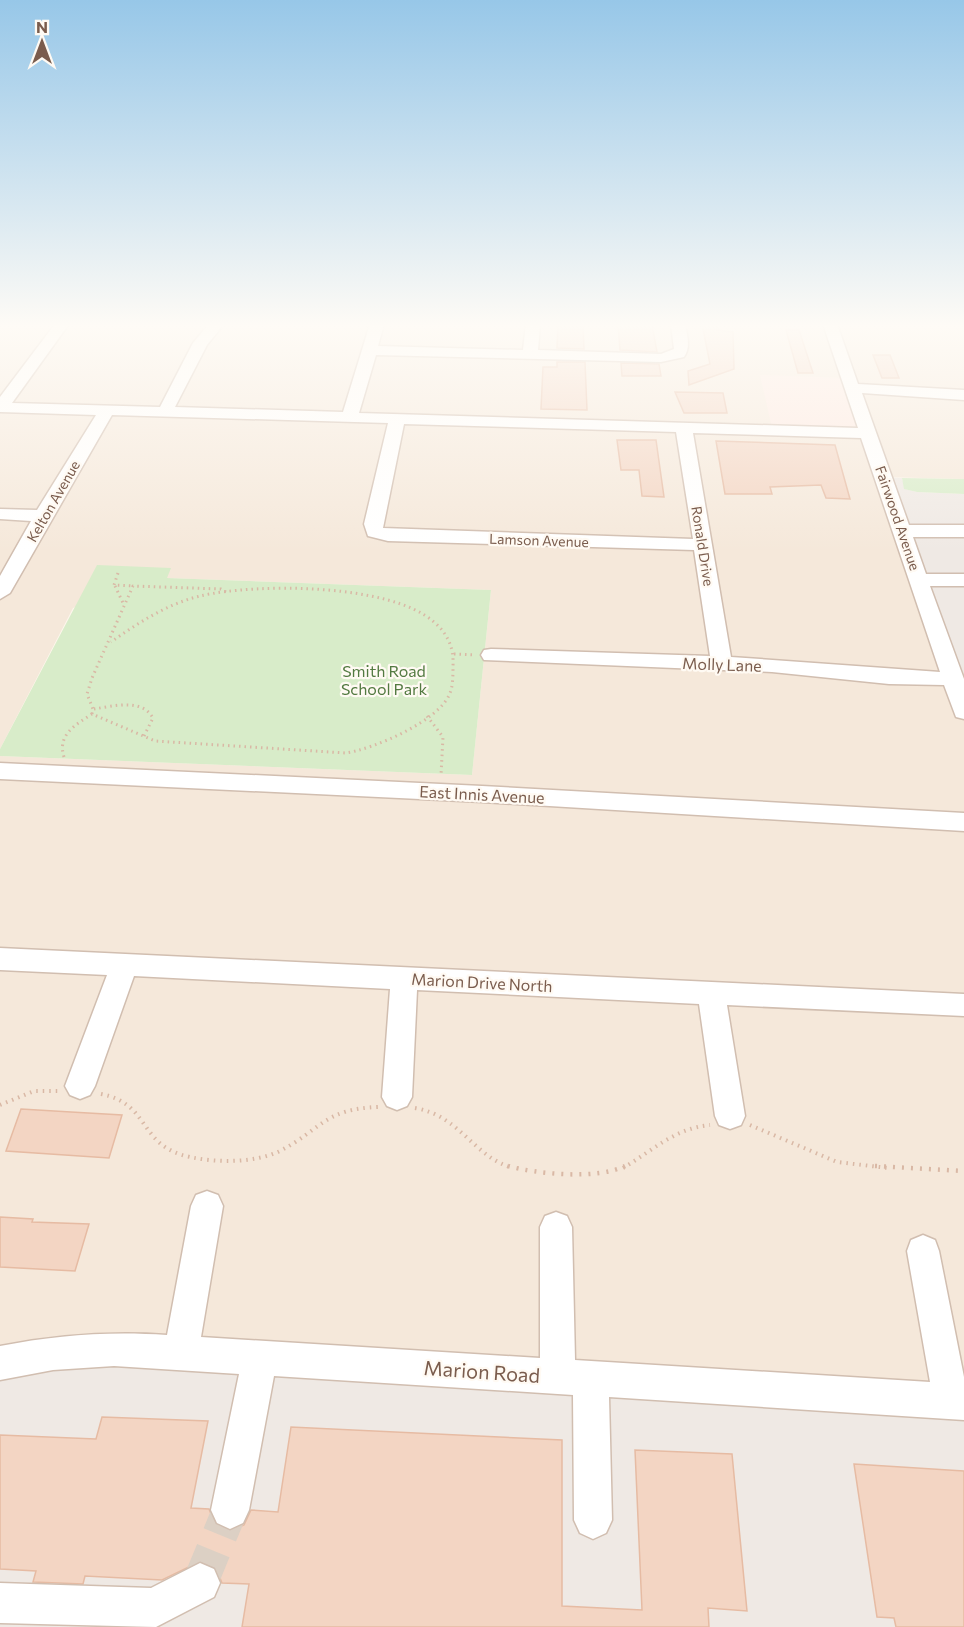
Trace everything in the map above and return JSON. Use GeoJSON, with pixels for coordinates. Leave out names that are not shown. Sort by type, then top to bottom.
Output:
{"type":"FeatureCollection","features":[{"type":"Feature","properties":{"kind":"street"},"geometry":{"type":"LineString","coordinates":[[165,412],[171,400]]}},
{"type":"Feature","properties":{"kind":"street"},"geometry":{"type":"LineString","coordinates":[[350,417],[355,400]]}},
{"type":"Feature","properties":{"kind":"street","name":"Fairwood Avenue"},"geometry":{"type":"LineString","coordinates":[[857,400],[919,579],[955,659],[952,679],[964,712]]}},
{"type":"Feature","properties":{"kind":"street"},"geometry":{"type":"LineString","coordinates":[[1,407],[869,433]]}},
{"type":"Feature","properties":{"kind":"street","name":"Kelton Avenue"},"geometry":{"type":"LineString","coordinates":[[0,593],[43,516],[107,411]]}},
{"type":"Feature","properties":{"kind":"street","name":"Lamson Avenue"},"geometry":{"type":"LineString","coordinates":[[397,419],[373,524],[375,532],[388,535],[704,545]]}},
{"type":"Feature","properties":{"kind":"street","name":"Ronald Drive"},"geometry":{"type":"LineString","coordinates":[[684,428],[722,663]]}},
{"type":"Feature","properties":{"kind":"street"},"geometry":{"type":"LineString","coordinates":[[0,514],[43,516]]}},
{"type":"Feature","properties":{"kind":"street"},"geometry":{"type":"LineString","coordinates":[[903,531],[964,531]]}},
{"type":"Feature","properties":{"kind":"street"},"geometry":{"type":"LineString","coordinates":[[919,579],[964,580]]}},
{"type":"Feature","properties":{"kind":"street","name":"Molly Lane"},"geometry":{"type":"LineString","coordinates":[[491,655],[722,663],[952,679]]}},
{"type":"Feature","properties":{"kind":"street","name":"East Innis Avenue"},"geometry":{"type":"LineString","coordinates":[[0,771],[439,792],[964,822]]}},
{"type":"Feature","properties":{"kind":"street","name":"Marion Drive North"},"geometry":{"type":"LineString","coordinates":[[0,959],[964,1005]]}},
{"type":"Feature","properties":{"kind":"street"},"geometry":{"type":"LineString","coordinates":[[82,1090],[124,965]]}},
{"type":"Feature","properties":{"kind":"street"},"geometry":{"type":"LineString","coordinates":[[397,1104],[404,978]]}},
{"type":"Feature","properties":{"kind":"street"},"geometry":{"type":"LineString","coordinates":[[711,993],[731,1122]]}},
{"type":"Feature","properties":{"kind":"street"},"geometry":{"type":"LineString","coordinates":[[181,1352],[207,1206]]}},
{"type":"Feature","properties":{"kind":"street"},"geometry":{"type":"LineString","coordinates":[[556,1227],[593,1520]]}},
{"type":"Feature","properties":{"kind":"street"},"geometry":{"type":"LineString","coordinates":[[923,1251],[958,1402]]}},
{"type":"Feature","properties":{"kind":"street","name":"Marion Road"},"geometry":{"type":"LineString","coordinates":[[0,1363],[83,1350],[181,1352],[958,1402]]}},
{"type":"Feature","properties":{"kind":"street"},"geometry":{"type":"LineString","coordinates":[[230,1510],[260,1357]]}},
{"type":"Feature","properties":{"kind":"street"},"geometry":{"type":"LineString","coordinates":[[0,1603],[154,1608],[200,1583]]}},
{"type":"Feature","properties":{"kind":"path"},"geometry":{"type":"LineString","coordinates":[[118,573],[114,585],[124,605]]}},
{"type":"Feature","properties":{"kind":"path"},"geometry":{"type":"LineString","coordinates":[[114,585],[221,589],[225,592]]}},
{"type":"Feature","properties":{"kind":"path"},"geometry":{"type":"LineString","coordinates":[[64,757],[61,750],[65,734],[92,714],[93,709],[87,694],[92,678],[133,586]]}},
{"type":"Feature","properties":{"kind":"path"},"geometry":{"type":"LineString","coordinates":[[92,714],[155,741],[357,752],[389,741],[427,715],[450,694],[454,652],[446,634],[420,612],[401,602],[371,595],[225,592],[200,596],[157,611],[111,642]]}},
{"type":"Feature","properties":{"kind":"path"},"geometry":{"type":"LineString","coordinates":[[93,709],[123,706],[146,709],[152,713],[153,718],[144,736]]}},
{"type":"Feature","properties":{"kind":"path"},"geometry":{"type":"LineString","coordinates":[[427,715],[443,737],[439,792]]}},
{"type":"Feature","properties":{"kind":"path"},"geometry":{"type":"LineString","coordinates":[[0,1105],[34,1091],[82,1090],[119,1096],[134,1108],[160,1145],[180,1154],[216,1160],[254,1159],[284,1149],[338,1111],[397,1104],[426,1108],[447,1116],[495,1162],[520,1170],[585,1173],[620,1169],[672,1134],[698,1125],[731,1122],[752,1125],[837,1162],[891,1168],[964,1171]]}},
{"type":"Feature","properties":{"kind":"shaded area"},"geometry":{"type":"Polygon","coordinates":[[[0,400],[964,400],[964,479],[882,477],[964,720],[964,1403],[0,1364],[0,756],[472,775],[491,590],[166,578],[170,568],[73,608],[0,749],[0,400]]]}},
{"type":"Feature","properties":{"kind":"shaded area"},"geometry":{"type":"Polygon","coordinates":[[[766,400],[856,400],[867,431],[772,428],[766,400]]]}},
{"type":"Feature","properties":{"kind":"shaded area"},"geometry":{"type":"Polygon","coordinates":[[[882,477],[902,478],[905,489],[917,492],[964,494],[964,720],[882,477]]]}},
{"type":"Feature","properties":{"kind":"shaded area"},"geometry":{"type":"Polygon","coordinates":[[[82,1346],[964,1403],[964,1627],[0,1627],[0,1364],[82,1346]]]}},
{"type":"Feature","properties":{"kind":"green space"},"geometry":{"type":"Polygon","coordinates":[[[902,478],[964,479],[964,494],[917,492],[904,489],[902,478]]]}},
{"type":"Feature","properties":{"kind":"green space","name":"Smith Road School Park"},"geometry":{"type":"Polygon","coordinates":[[[97,565],[171,568],[167,578],[491,590],[472,775],[0,756],[0,749],[97,565]]]}},
{"type":"Feature","properties":{"kind":"building"},"geometry":{"type":"Polygon","coordinates":[[[541,400],[587,400],[587,410],[541,409],[541,400]]]}},
{"type":"Feature","properties":{"kind":"building"},"geometry":{"type":"Polygon","coordinates":[[[678,400],[724,400],[727,413],[684,413],[678,400]]]}},
{"type":"Feature","properties":{"kind":"building"},"geometry":{"type":"Polygon","coordinates":[[[617,440],[656,440],[664,497],[642,496],[639,470],[621,470],[617,440]]]}},
{"type":"Feature","properties":{"kind":"building"},"geometry":{"type":"Polygon","coordinates":[[[716,441],[835,445],[850,499],[826,498],[821,485],[770,487],[772,494],[725,494],[716,441]]]}},
{"type":"Feature","properties":{"kind":"building"},"geometry":{"type":"Polygon","coordinates":[[[21,1109],[122,1115],[109,1158],[6,1151],[21,1109]]]}},
{"type":"Feature","properties":{"kind":"building"},"geometry":{"type":"Polygon","coordinates":[[[0,1217],[33,1219],[32,1222],[89,1224],[75,1271],[0,1267],[0,1217]]]}},
{"type":"Feature","properties":{"kind":"building"},"geometry":{"type":"Polygon","coordinates":[[[102,1417],[208,1421],[191,1508],[209,1509],[215,1524],[229,1531],[244,1525],[251,1510],[278,1512],[291,1427],[562,1440],[562,1606],[642,1610],[635,1450],[732,1454],[747,1611],[708,1608],[709,1627],[242,1627],[249,1584],[222,1583],[216,1568],[201,1561],[162,1580],[85,1576],[83,1584],[33,1582],[36,1571],[0,1569],[0,1435],[96,1439],[102,1417]]]}},
{"type":"Feature","properties":{"kind":"building"},"geometry":{"type":"Polygon","coordinates":[[[854,1464],[964,1471],[964,1627],[896,1627],[894,1618],[877,1617],[854,1464]]]}},
{"type":"Feature","properties":{"kind":"tunnel"},"geometry":{"type":"LineString","coordinates":[[200,1583],[230,1510]]}}]}
